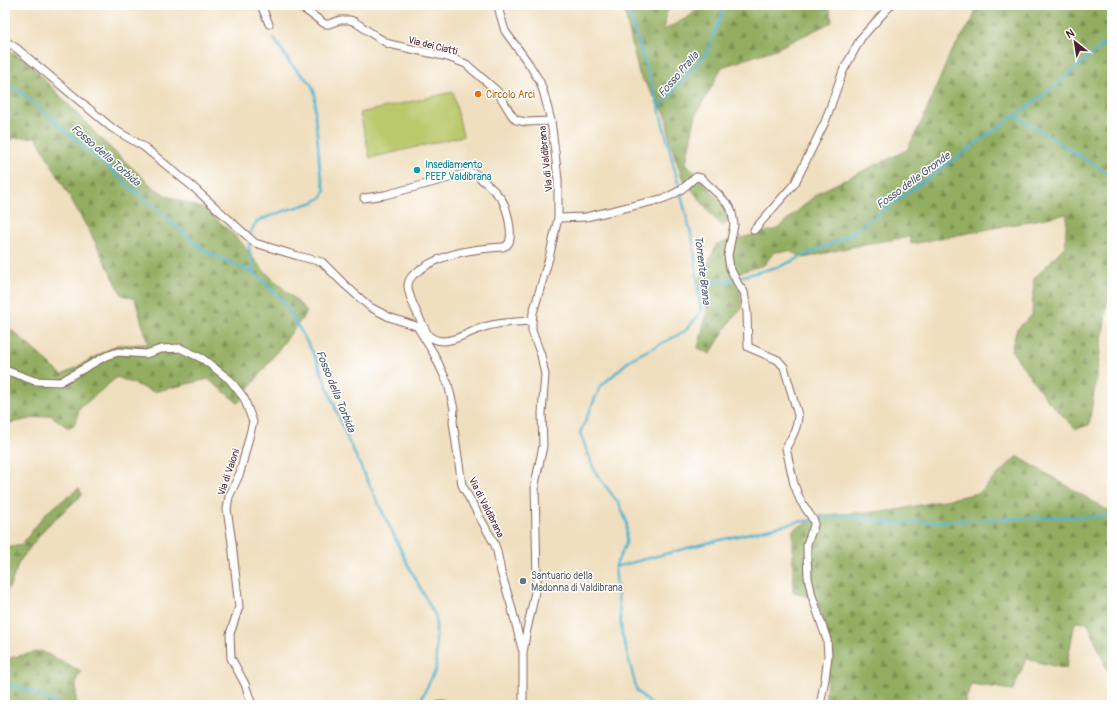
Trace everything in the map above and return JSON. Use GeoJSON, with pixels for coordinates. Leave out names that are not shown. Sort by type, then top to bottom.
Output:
{"type":"FeatureCollection","features":[{"type":"Feature","properties":{"kind":"street"},"geometry":{"type":"LineString","coordinates":[[261,5],[269,24]]}},
{"type":"Feature","properties":{"kind":"street","name":"Via dei Ciatti"},"geometry":{"type":"LineString","coordinates":[[298,5],[326,24],[340,20],[350,20],[389,44],[448,57],[466,64],[497,91],[516,120],[526,122],[551,121]]}},
{"type":"Feature","properties":{"kind":"street","name":"Via di Valdibrana"},"geometry":{"type":"LineString","coordinates":[[498,5],[505,31],[540,82],[551,121],[556,159],[558,218],[532,321],[532,331],[541,355],[545,375],[542,413],[543,446],[535,484],[537,580],[523,653],[523,705]]}},
{"type":"Feature","properties":{"kind":"street"},"geometry":{"type":"LineString","coordinates":[[754,230],[795,183],[825,122],[843,71],[861,38],[891,5]]}},
{"type":"Feature","properties":{"kind":"street"},"geometry":{"type":"LineString","coordinates":[[5,41],[15,47],[112,128],[144,147],[193,187],[255,243],[322,262],[370,307],[389,317],[421,329]]}},
{"type":"Feature","properties":{"kind":"street","name":"Via di Valdibrana"},"geometry":{"type":"LineString","coordinates":[[364,198],[385,195],[470,173],[477,176],[494,192],[505,207],[510,230],[509,242],[507,245],[503,247],[452,254],[434,261],[412,276],[409,280],[408,290],[421,329],[448,384],[454,409],[453,422],[462,485],[497,551],[500,572],[511,605],[523,653]]}},
{"type":"Feature","properties":{"kind":"street"},"geometry":{"type":"LineString","coordinates":[[558,218],[586,216],[662,199],[685,187],[696,177],[701,178],[707,183],[730,207],[734,225],[728,255],[730,268],[744,292],[748,347],[778,360],[784,367],[798,414],[796,428],[786,448],[794,484],[800,500],[814,522],[807,552],[808,577],[812,596],[827,640],[828,656],[820,705]]}},
{"type":"Feature","properties":{"kind":"street","name":"Via di Valdibrana"},"geometry":{"type":"LineString","coordinates":[[421,329],[433,339],[445,341],[467,335],[489,325],[532,321]]}},
{"type":"Feature","properties":{"kind":"street","name":"Via di Vaioni"},"geometry":{"type":"LineString","coordinates":[[5,370],[35,380],[60,382],[106,356],[118,352],[146,354],[161,349],[180,348],[203,359],[230,380],[244,398],[253,422],[240,473],[229,497],[227,509],[239,607],[230,634],[232,658],[245,684],[252,705]]}},
{"type":"Feature","properties":{"kind":"street"},"geometry":{"type":"LineString","coordinates":[[439,705],[444,705]]}},
{"type":"Feature","properties":{"kind":"green space"},"geometry":{"type":"Polygon","coordinates":[[[623,5],[668,5],[664,30],[690,16],[700,5],[829,5],[832,22],[776,49],[722,67],[696,114],[686,163],[723,204],[728,220],[723,226],[715,219],[682,177],[670,142],[666,115],[639,74],[623,5]]]}},
{"type":"Feature","properties":{"kind":"green space"},"geometry":{"type":"Polygon","coordinates":[[[977,5],[1112,5],[1112,293],[1109,293],[1089,425],[1076,429],[1048,401],[1011,350],[1017,329],[1032,315],[1034,279],[1065,246],[1067,214],[911,244],[910,237],[864,244],[804,258],[789,251],[774,252],[764,265],[738,273],[742,309],[731,320],[710,354],[698,348],[707,311],[700,280],[717,244],[777,229],[819,192],[907,150],[924,117],[950,54],[972,21],[977,5]]]}},
{"type":"Feature","properties":{"kind":"green space"},"geometry":{"type":"Polygon","coordinates":[[[5,48],[27,61],[103,141],[153,187],[167,196],[207,210],[240,241],[262,269],[307,312],[238,403],[208,379],[154,392],[117,377],[79,409],[74,426],[67,427],[50,415],[5,424],[5,324],[62,375],[117,345],[148,344],[135,299],[122,295],[93,238],[36,137],[14,138],[5,143],[5,48]]]}},
{"type":"Feature","properties":{"kind":"green space"},"geometry":{"type":"Polygon","coordinates":[[[453,92],[463,136],[370,158],[360,113],[453,92]]]}},
{"type":"Feature","properties":{"kind":"green space"},"geometry":{"type":"Polygon","coordinates":[[[1017,456],[1107,510],[1112,509],[1112,682],[1088,623],[1075,622],[1066,669],[1026,659],[1013,690],[971,684],[964,705],[825,705],[830,643],[819,607],[808,597],[793,591],[793,530],[820,515],[891,511],[979,493],[1017,456]]]}},
{"type":"Feature","properties":{"kind":"green space"},"geometry":{"type":"Polygon","coordinates":[[[79,488],[82,495],[46,527],[19,562],[10,587],[5,592],[5,547],[22,544],[46,513],[79,488]]]}},
{"type":"Feature","properties":{"kind":"green space"},"geometry":{"type":"Polygon","coordinates":[[[41,651],[81,671],[76,680],[76,700],[78,705],[5,705],[5,659],[41,651]]]}},
{"type":"Feature","properties":{"kind":"waterway","name":"Torrente Brana"},"geometry":{"type":"LineString","coordinates":[[627,5],[659,108],[693,242],[701,312],[684,332],[631,359],[600,387],[580,433],[595,472],[620,505],[627,523],[626,543],[615,567],[622,634],[637,691],[652,705]]}},
{"type":"Feature","properties":{"kind":"waterway","name":"Fosso Pralla"},"geometry":{"type":"LineString","coordinates":[[659,108],[706,54],[725,5]]}},
{"type":"Feature","properties":{"kind":"waterway","name":"Fosso delle Gronde"},"geometry":{"type":"LineString","coordinates":[[698,288],[781,266],[848,236],[1053,88],[1112,37]]}},
{"type":"Feature","properties":{"kind":"waterway"},"geometry":{"type":"LineString","coordinates":[[255,274],[249,248],[250,233],[257,221],[314,202],[322,197],[325,191],[320,171],[315,117],[315,94],[311,84],[290,63],[274,38]]}},
{"type":"Feature","properties":{"kind":"waterway","name":"Fosso della Torbida"},"geometry":{"type":"LineString","coordinates":[[5,85],[17,89],[205,251],[255,274],[282,299],[315,356],[348,440],[406,561],[436,617],[436,669],[418,705]]}},
{"type":"Feature","properties":{"kind":"waterway"},"geometry":{"type":"LineString","coordinates":[[1015,115],[1112,176]]}},
{"type":"Feature","properties":{"kind":"waterway"},"geometry":{"type":"LineString","coordinates":[[615,567],[703,544],[797,522],[845,515],[891,523],[1112,516]]}},
{"type":"Feature","properties":{"kind":"waterway"},"geometry":{"type":"LineString","coordinates":[[5,684],[33,692],[60,705]]}},
{"type":"Feature","properties":{"kind":"place","name":"Circolo Arci"},"geometry":{"type":"Point","coordinates":[478,94]}},
{"type":"Feature","properties":{"kind":"place","name":"Insediamento PEEP Valdibrana"},"geometry":{"type":"Point","coordinates":[417,170]}},
{"type":"Feature","properties":{"kind":"place","name":"Santuario della Madonna di Valdibrana"},"geometry":{"type":"Point","coordinates":[523,581]}}]}
